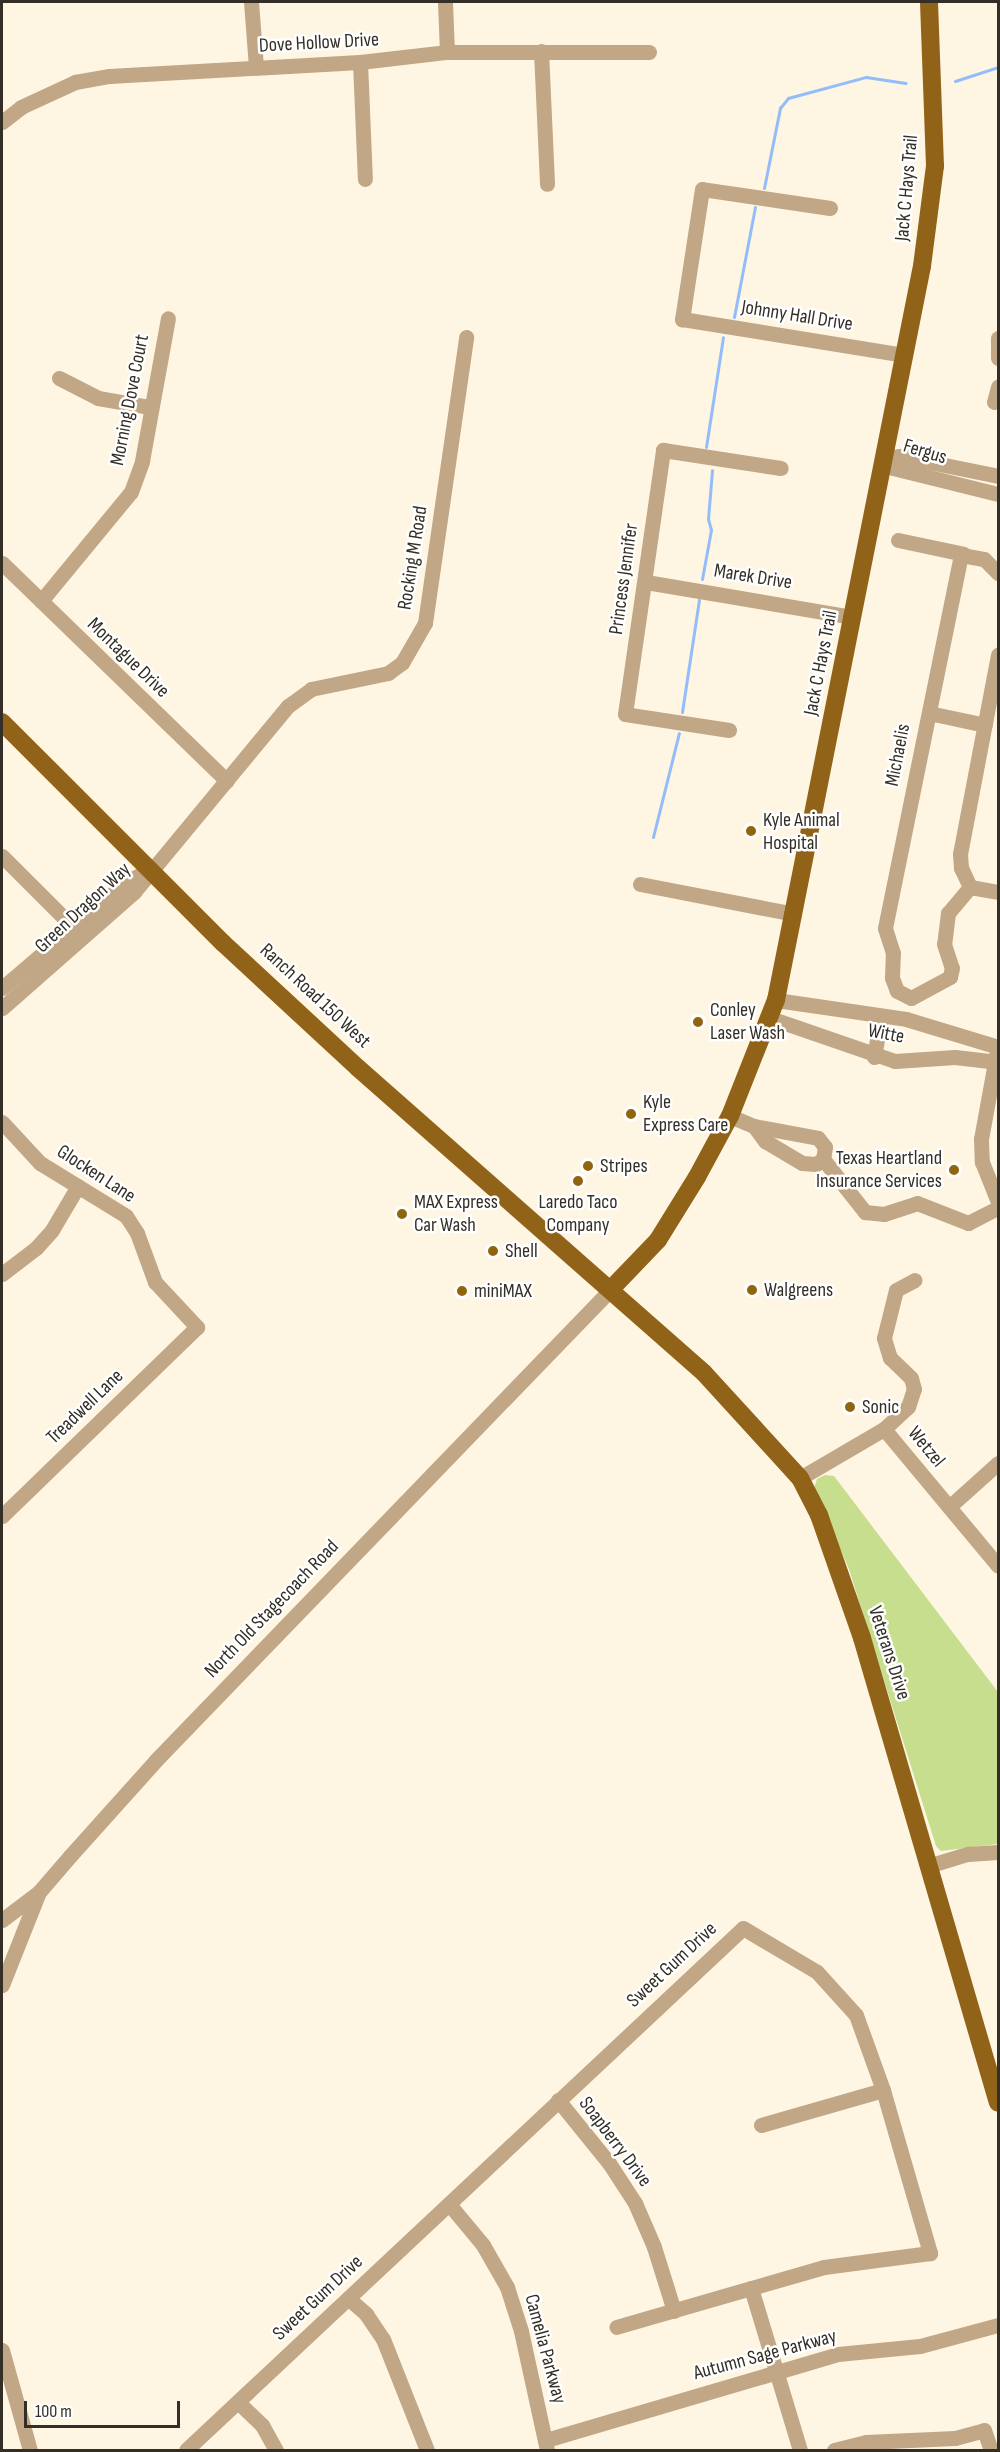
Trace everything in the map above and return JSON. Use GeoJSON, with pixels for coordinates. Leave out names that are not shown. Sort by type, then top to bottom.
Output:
{"type":"FeatureCollection","features":[{"type":"Feature","properties":{"kind":"main road","name":"Jack C Hays Trail"},"geometry":{"type":"LineString","coordinates":[[612,1288],[658,1240],[730,1116],[773,1009],[854,617],[905,355],[935,166],[929,2]]}},
{"type":"Feature","properties":{"kind":"main road","name":"Ranch Road 150 West"},"geometry":{"type":"LineString","coordinates":[[2,722],[153,869],[224,943],[358,1068],[612,1288]]}},
{"type":"Feature","properties":{"kind":"main road","name":"Veterans Drive"},"geometry":{"type":"LineString","coordinates":[[612,1288],[704,1372],[800,1478],[819,1515],[862,1638],[931,1865],[999,2103]]}},
{"type":"Feature","properties":{"kind":"street"},"geometry":{"type":"LineString","coordinates":[[251,2],[256,67]]}},
{"type":"Feature","properties":{"kind":"street"},"geometry":{"type":"LineString","coordinates":[[445,2],[447,52]]}},
{"type":"Feature","properties":{"kind":"street"},"geometry":{"type":"LineString","coordinates":[[541,51],[547,184]]}},
{"type":"Feature","properties":{"kind":"street","name":"Dove Hollow Drive"},"geometry":{"type":"LineString","coordinates":[[2,122],[21,107],[75,82],[256,67],[360,62],[447,52],[649,52]]}},
{"type":"Feature","properties":{"kind":"street"},"geometry":{"type":"LineString","coordinates":[[360,62],[365,179]]}},
{"type":"Feature","properties":{"kind":"street","name":"Johnny Hall Drive"},"geometry":{"type":"LineString","coordinates":[[830,208],[702,189],[682,319],[905,355]]}},
{"type":"Feature","properties":{"kind":"street","name":"Morning Dove Court"},"geometry":{"type":"LineString","coordinates":[[41,601],[131,492],[142,461],[168,318]]}},
{"type":"Feature","properties":{"kind":"street","name":"Rocking M Road"},"geometry":{"type":"LineString","coordinates":[[153,869],[288,706],[311,690],[388,673],[402,663],[424,623],[466,336]]}},
{"type":"Feature","properties":{"kind":"street"},"geometry":{"type":"LineString","coordinates":[[999,338],[999,358]]}},
{"type":"Feature","properties":{"kind":"street"},"geometry":{"type":"LineString","coordinates":[[58,378],[98,398],[150,407]]}},
{"type":"Feature","properties":{"kind":"street"},"geometry":{"type":"LineString","coordinates":[[994,402],[999,387]]}},
{"type":"Feature","properties":{"kind":"street","name":"Princess Jennifer"},"geometry":{"type":"LineString","coordinates":[[729,730],[625,714],[646,582],[663,450],[781,468]]}},
{"type":"Feature","properties":{"kind":"street","name":"Fergus"},"geometry":{"type":"LineString","coordinates":[[885,458],[900,456],[999,476]]}},
{"type":"Feature","properties":{"kind":"street","name":"Fergus"},"geometry":{"type":"LineString","coordinates":[[885,458],[893,468],[999,494]]}},
{"type":"Feature","properties":{"kind":"street"},"geometry":{"type":"LineString","coordinates":[[898,540],[984,559],[999,573]]}},
{"type":"Feature","properties":{"kind":"street","name":"Michaelis"},"geometry":{"type":"LineString","coordinates":[[911,998],[897,991],[891,978],[893,953],[885,928],[928,713],[964,554]]}},
{"type":"Feature","properties":{"kind":"street","name":"Montague Drive"},"geometry":{"type":"LineString","coordinates":[[2,563],[227,781]]}},
{"type":"Feature","properties":{"kind":"street","name":"Marek Drive"},"geometry":{"type":"LineString","coordinates":[[646,582],[854,617]]}},
{"type":"Feature","properties":{"kind":"street"},"geometry":{"type":"LineString","coordinates":[[970,887],[961,868],[960,854],[999,655]]}},
{"type":"Feature","properties":{"kind":"street"},"geometry":{"type":"LineString","coordinates":[[928,713],[985,725]]}},
{"type":"Feature","properties":{"kind":"street"},"geometry":{"type":"LineString","coordinates":[[2,856],[80,934]]}},
{"type":"Feature","properties":{"kind":"street","name":"Green Dragon Way"},"geometry":{"type":"LineString","coordinates":[[2,1008],[80,934],[126,882],[153,869]]}},
{"type":"Feature","properties":{"kind":"street"},"geometry":{"type":"LineString","coordinates":[[640,884],[794,914]]}},
{"type":"Feature","properties":{"kind":"street"},"geometry":{"type":"LineString","coordinates":[[906,1019],[911,998],[950,977],[952,968],[944,944],[948,913],[970,887]]}},
{"type":"Feature","properties":{"kind":"street"},"geometry":{"type":"LineString","coordinates":[[970,887],[999,892]]}},
{"type":"Feature","properties":{"kind":"street","name":"Green Dragon Way"},"geometry":{"type":"LineString","coordinates":[[2,988],[80,934]]}},
{"type":"Feature","properties":{"kind":"street","name":"Witte"},"geometry":{"type":"LineString","coordinates":[[773,1009],[906,1019],[998,1052]]}},
{"type":"Feature","properties":{"kind":"street","name":"Witte"},"geometry":{"type":"LineString","coordinates":[[773,1009],[874,1057],[895,1061],[998,1052]]}},
{"type":"Feature","properties":{"kind":"street"},"geometry":{"type":"LineString","coordinates":[[874,1057],[881,1017]]}},
{"type":"Feature","properties":{"kind":"street"},"geometry":{"type":"LineString","coordinates":[[998,1052],[981,1139],[982,1162],[999,1202]]}},
{"type":"Feature","properties":{"kind":"street"},"geometry":{"type":"LineString","coordinates":[[730,1116],[754,1126],[818,1138],[825,1146],[823,1159],[816,1164],[802,1163],[765,1141],[754,1126]]}},
{"type":"Feature","properties":{"kind":"street","name":"Glocken Lane"},"geometry":{"type":"LineString","coordinates":[[2,1122],[33,1158],[126,1216],[137,1233],[155,1282],[197,1327]]}},
{"type":"Feature","properties":{"kind":"street"},"geometry":{"type":"LineString","coordinates":[[823,1159],[865,1212],[884,1214],[917,1203],[968,1223],[999,1208]]}},
{"type":"Feature","properties":{"kind":"street"},"geometry":{"type":"LineString","coordinates":[[2,1274],[51,1230],[78,1186]]}},
{"type":"Feature","properties":{"kind":"street"},"geometry":{"type":"LineString","coordinates":[[884,1429],[908,1407],[914,1389],[911,1378],[890,1358],[884,1338],[896,1290],[915,1280]]}},
{"type":"Feature","properties":{"kind":"street","name":"North Old Stagecoach Road"},"geometry":{"type":"LineString","coordinates":[[2,1985],[39,1892],[156,1760],[612,1288]]}},
{"type":"Feature","properties":{"kind":"street","name":"Treadwell Lane"},"geometry":{"type":"LineString","coordinates":[[2,1516],[197,1327]]}},
{"type":"Feature","properties":{"kind":"street","name":"Wetzel"},"geometry":{"type":"LineString","coordinates":[[800,1478],[884,1429],[999,1566]]}},
{"type":"Feature","properties":{"kind":"street"},"geometry":{"type":"LineString","coordinates":[[949,1507],[999,1463]]}},
{"type":"Feature","properties":{"kind":"street"},"geometry":{"type":"LineString","coordinates":[[931,1865],[968,1854],[999,1852]]}},
{"type":"Feature","properties":{"kind":"street"},"geometry":{"type":"LineString","coordinates":[[2,1920],[39,1892]]}},
{"type":"Feature","properties":{"kind":"street","name":"Sweet Gum Drive"},"geometry":{"type":"LineString","coordinates":[[186,2451],[743,1928],[817,1972],[839,1992],[856,2015],[883,2090],[930,2253],[824,2267],[616,2327]]}},
{"type":"Feature","properties":{"kind":"street"},"geometry":{"type":"LineString","coordinates":[[761,2125],[883,2090]]}},
{"type":"Feature","properties":{"kind":"street","name":"Soapberry Drive"},"geometry":{"type":"LineString","coordinates":[[558,2100],[609,2163],[635,2203],[654,2247],[674,2311]]}},
{"type":"Feature","properties":{"kind":"street","name":"Camelia Parkway"},"geometry":{"type":"LineString","coordinates":[[449,2204],[483,2244],[507,2287],[547,2445]]}},
{"type":"Feature","properties":{"kind":"street"},"geometry":{"type":"LineString","coordinates":[[751,2288],[800,2451]]}},
{"type":"Feature","properties":{"kind":"street"},"geometry":{"type":"LineString","coordinates":[[348,2299],[366,2314],[382,2339],[427,2451]]}},
{"type":"Feature","properties":{"kind":"street","name":"Autumn Sage Parkway"},"geometry":{"type":"LineString","coordinates":[[547,2445],[838,2354],[920,2346],[999,2325]]}},
{"type":"Feature","properties":{"kind":"street"},"geometry":{"type":"LineString","coordinates":[[2,2350],[30,2451]]}},
{"type":"Feature","properties":{"kind":"street"},"geometry":{"type":"LineString","coordinates":[[238,2402],[262,2425],[276,2451]]}},
{"type":"Feature","properties":{"kind":"street"},"geometry":{"type":"LineString","coordinates":[[834,2451],[866,2442],[955,2438],[984,2430],[991,2451]]}},
{"type":"Feature","properties":{"kind":"green space"},"geometry":{"type":"Polygon","coordinates":[[[825,1475],[834,1476],[998,1692],[998,1844],[941,1851],[936,1846],[849,1569],[814,1488],[817,1479],[825,1475]]]}},
{"type":"Feature","properties":{"kind":"waterway"},"geometry":{"type":"LineString","coordinates":[[955,81],[998,67]]}},
{"type":"Feature","properties":{"kind":"waterway"},"geometry":{"type":"LineString","coordinates":[[764,188],[780,108],[788,98],[866,77],[906,83]]}},
{"type":"Feature","properties":{"kind":"waterway"},"geometry":{"type":"LineString","coordinates":[[734,317],[755,207]]}},
{"type":"Feature","properties":{"kind":"waterway"},"geometry":{"type":"LineString","coordinates":[[706,447],[723,337]]}},
{"type":"Feature","properties":{"kind":"waterway"},"geometry":{"type":"LineString","coordinates":[[702,579],[711,530],[708,519],[712,470]]}},
{"type":"Feature","properties":{"kind":"waterway"},"geometry":{"type":"LineString","coordinates":[[682,712],[699,599]]}},
{"type":"Feature","properties":{"kind":"waterway"},"geometry":{"type":"LineString","coordinates":[[653,837],[679,733]]}},
{"type":"Feature","properties":{"kind":"place","name":"Kyle Animal Hospital"},"geometry":{"type":"Point","coordinates":[751,831]}},
{"type":"Feature","properties":{"kind":"place","name":"Conley Laser Wash"},"geometry":{"type":"Point","coordinates":[698,1022]}},
{"type":"Feature","properties":{"kind":"place","name":"Kyle Express Care"},"geometry":{"type":"Point","coordinates":[631,1114]}},
{"type":"Feature","properties":{"kind":"place","name":"Stripes"},"geometry":{"type":"Point","coordinates":[588,1166]}},
{"type":"Feature","properties":{"kind":"place","name":"Texas Heartland Insurance Services"},"geometry":{"type":"Point","coordinates":[954,1170]}},
{"type":"Feature","properties":{"kind":"place","name":"Laredo Taco Company"},"geometry":{"type":"Point","coordinates":[578,1181]}},
{"type":"Feature","properties":{"kind":"place","name":"MAX Express Car Wash"},"geometry":{"type":"Point","coordinates":[402,1214]}},
{"type":"Feature","properties":{"kind":"place","name":"Shell"},"geometry":{"type":"Point","coordinates":[493,1251]}},
{"type":"Feature","properties":{"kind":"place","name":"Walgreens"},"geometry":{"type":"Point","coordinates":[752,1290]}},
{"type":"Feature","properties":{"kind":"place","name":"miniMAX"},"geometry":{"type":"Point","coordinates":[462,1291]}},
{"type":"Feature","properties":{"kind":"place","name":"Sonic"},"geometry":{"type":"Point","coordinates":[850,1407]}}]}
